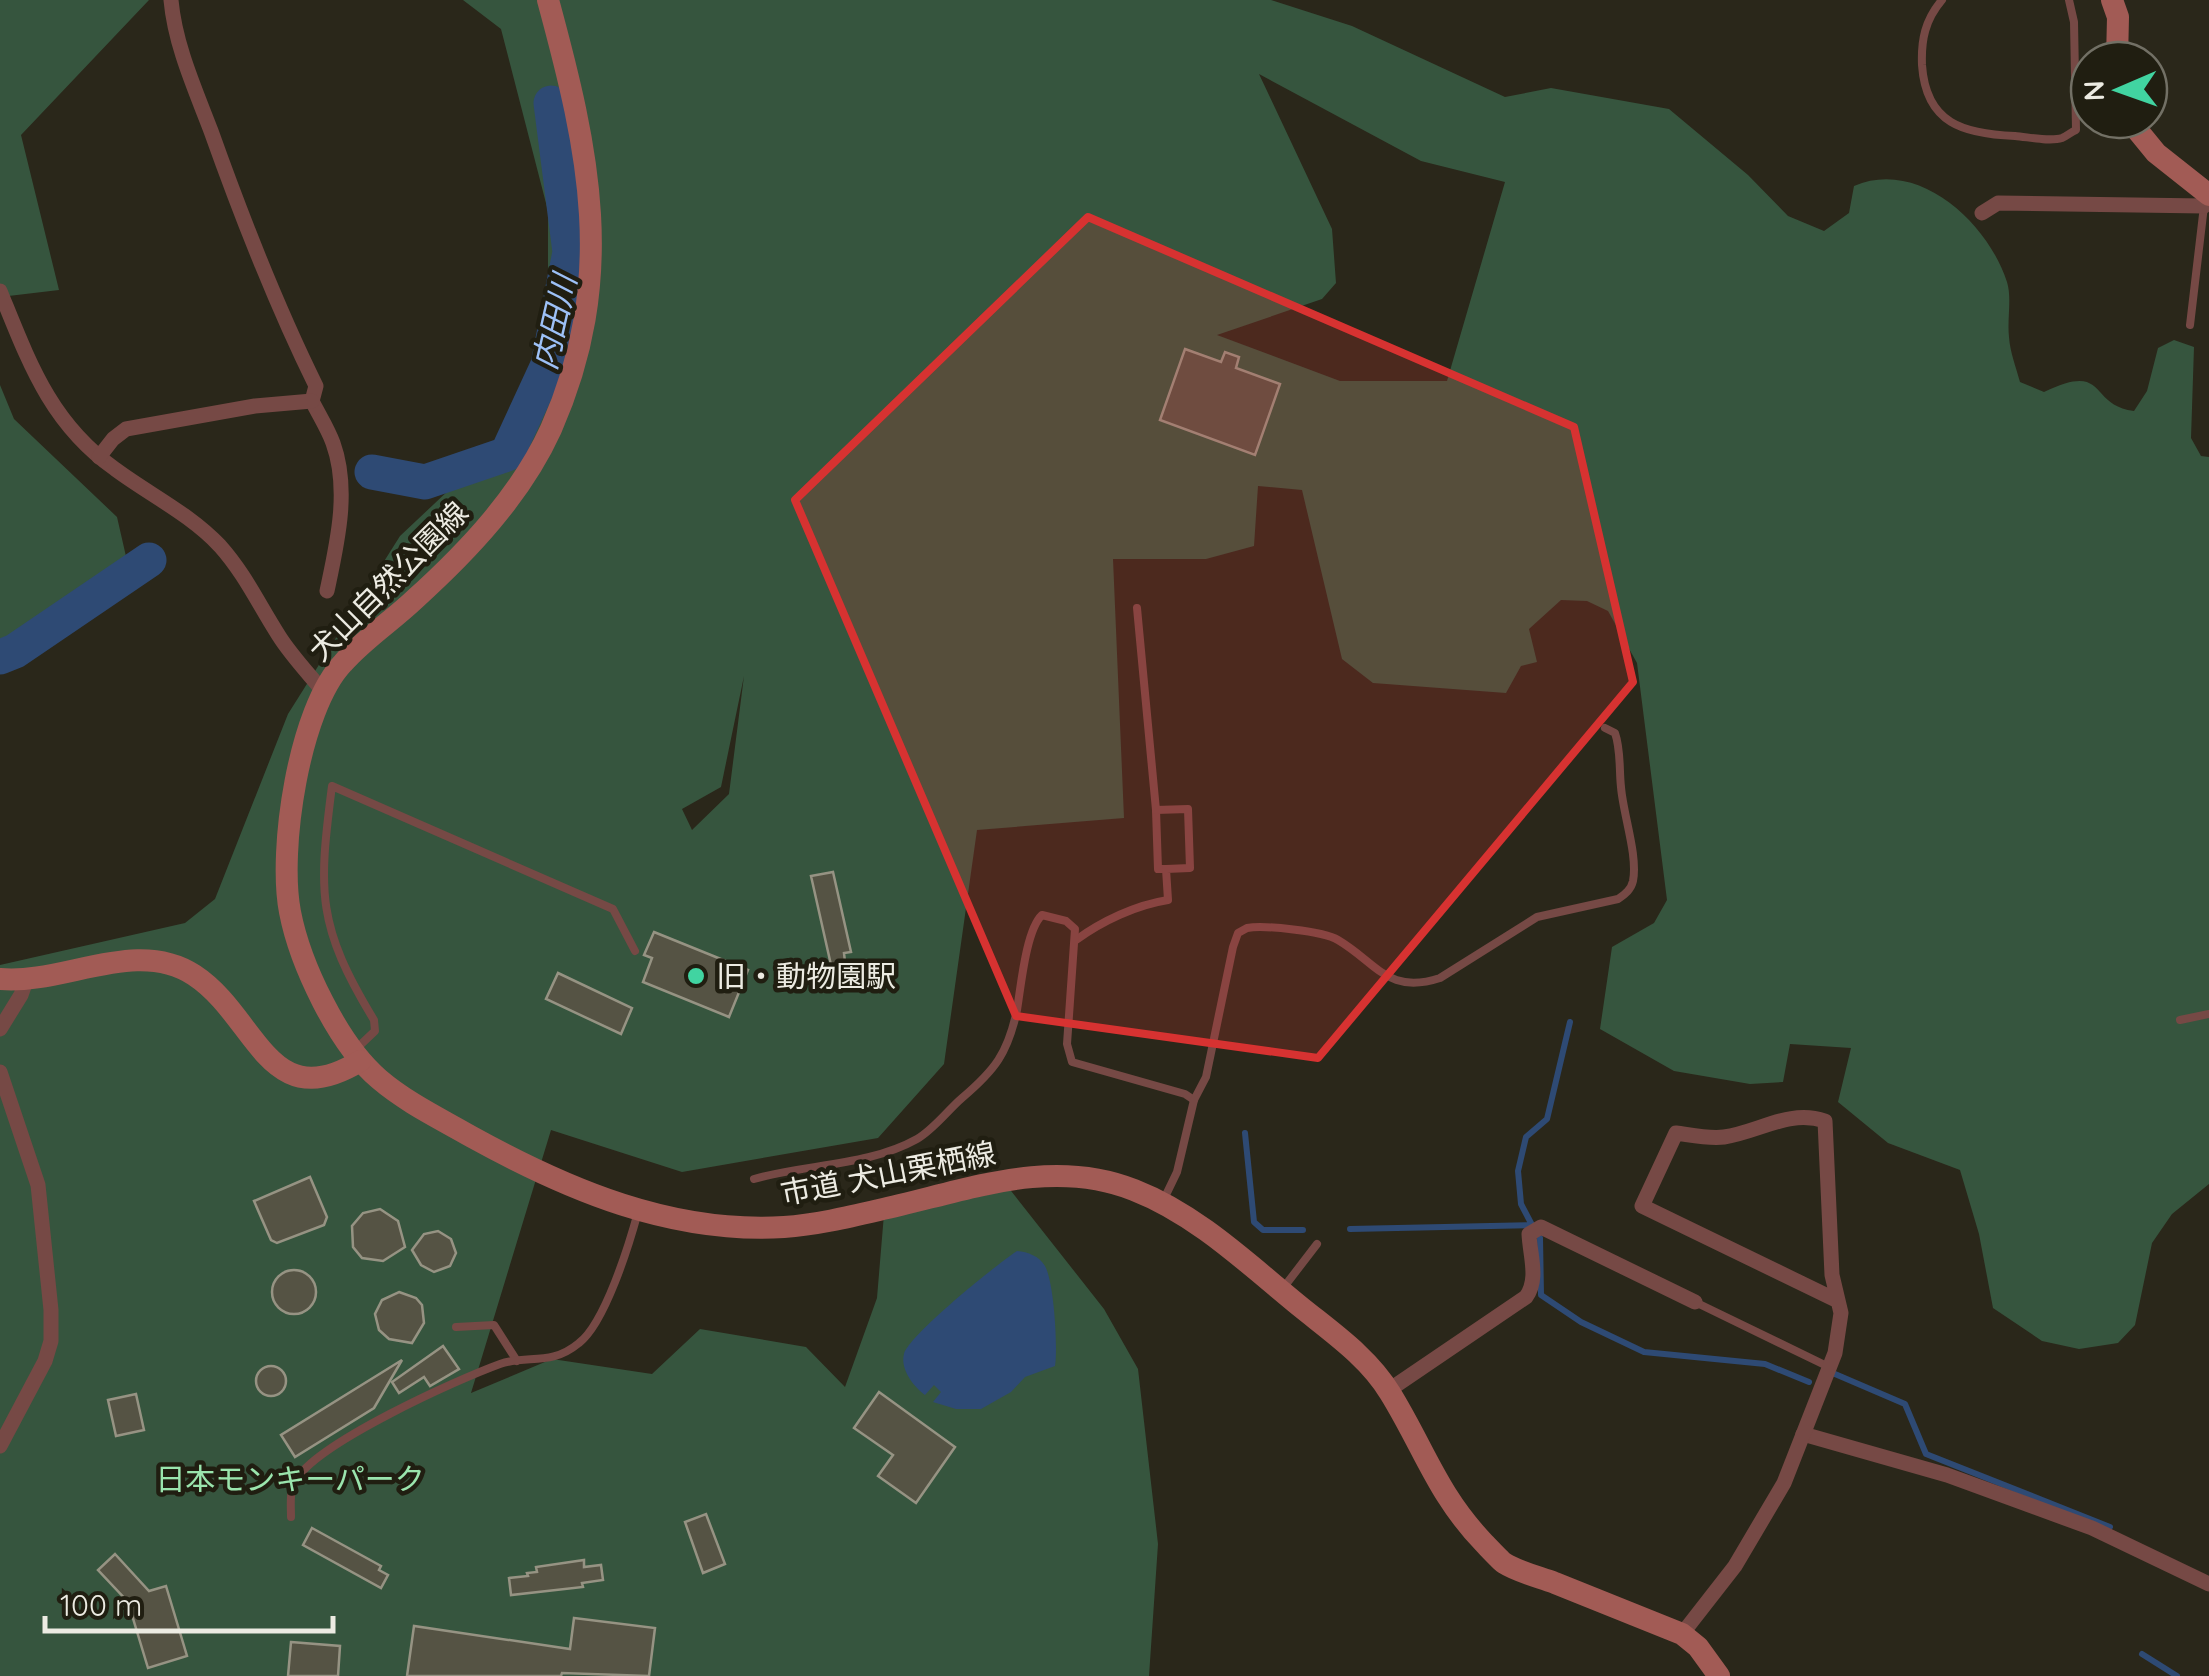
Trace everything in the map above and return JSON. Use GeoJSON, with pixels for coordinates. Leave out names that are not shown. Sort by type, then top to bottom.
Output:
{"type":"FeatureCollection","features":[{"type":"Feature","properties":{"kind":"street"},"geometry":{"type":"LineString","coordinates":[[171,0],[192,78],[238,206],[282,317],[316,386],[312,401],[333,442],[340,470],[340,508],[328,591]]}},
{"type":"Feature","properties":{"kind":"street","name":"犬山自然公園線"},"geometry":{"type":"LineString","coordinates":[[322,690],[343,662],[454,562],[510,499],[550,430],[579,347],[592,278],[589,174],[576,100],[548,0]]}},
{"type":"Feature","properties":{"kind":"street"},"geometry":{"type":"LineString","coordinates":[[2112,0],[2118,18],[2117,40]]}},
{"type":"Feature","properties":{"kind":"street"},"geometry":{"type":"LineString","coordinates":[[2146,140],[2207,200]]}},
{"type":"Feature","properties":{"kind":"street"},"geometry":{"type":"LineString","coordinates":[[1982,213],[1998,203],[2207,200]]}},
{"type":"Feature","properties":{"kind":"street"},"geometry":{"type":"LineString","coordinates":[[0,291],[26,357],[52,408],[99,457],[190,518],[218,545],[254,591],[280,637],[322,690]]}},
{"type":"Feature","properties":{"kind":"street"},"geometry":{"type":"LineString","coordinates":[[99,457],[126,429],[255,406],[312,401]]}},
{"type":"Feature","properties":{"kind":"street","name":"市道 犬山栗栖線"},"geometry":{"type":"LineString","coordinates":[[322,690],[309,722],[298,771],[286,873],[288,906],[308,971],[357,1056],[384,1083],[529,1169],[638,1212],[719,1225],[786,1227],[876,1211],[1006,1179],[1040,1176],[1107,1182],[1170,1207],[1357,1353],[1389,1390],[1444,1497],[1502,1562],[1682,1634]]}},
{"type":"Feature","properties":{"kind":"street"},"geometry":{"type":"LineString","coordinates":[[0,979],[131,960],[167,962],[193,974],[220,996],[275,1065],[294,1077],[337,1075],[357,1056]]}},
{"type":"Feature","properties":{"kind":"street"},"geometry":{"type":"LineString","coordinates":[[0,1029],[22,995],[26,978]]}},
{"type":"Feature","properties":{"kind":"street"},"geometry":{"type":"LineString","coordinates":[[0,1072],[38,1185],[51,1310],[51,1341],[46,1361],[0,1446]]}},
{"type":"Feature","properties":{"kind":"street"},"geometry":{"type":"LineString","coordinates":[[1719,1676],[1698,1647],[1682,1634],[1735,1566],[1784,1483],[1840,1337],[1838,1301],[1832,1275],[1824,1120],[1809,1116],[1724,1137],[1676,1134],[1642,1206],[1838,1301]]}},
{"type":"Feature","properties":{"kind":"street"},"geometry":{"type":"LineString","coordinates":[[1389,1390],[1526,1297],[1533,1288],[1534,1276],[1529,1234],[1541,1227],[1695,1302]]}},
{"type":"Feature","properties":{"kind":"street"},"geometry":{"type":"LineString","coordinates":[[1802,1434],[1946,1475],[2092,1528],[2209,1584]]}},
{"type":"Feature","properties":{"kind":"lane"},"geometry":{"type":"LineString","coordinates":[[1942,0],[1927,24],[1922,50],[1924,80],[1938,112],[1958,128],[1974,133],[2061,138],[2076,130],[2074,22],[2069,0]]}},
{"type":"Feature","properties":{"kind":"lane"},"geometry":{"type":"LineString","coordinates":[[2190,325],[2207,200]]}},
{"type":"Feature","properties":{"kind":"lane"},"geometry":{"type":"LineString","coordinates":[[1136,608],[1158,869],[1190,868],[1188,809],[1156,810]]}},
{"type":"Feature","properties":{"kind":"lane"},"geometry":{"type":"LineString","coordinates":[[1170,1207],[1194,1100],[1206,1077],[1238,933],[1246,928],[1325,934],[1386,977],[1424,984],[1440,978],[1536,917],[1618,899],[1628,892],[1633,881],[1633,865],[1618,742],[1614,733],[1604,728]]}},
{"type":"Feature","properties":{"kind":"lane"},"geometry":{"type":"LineString","coordinates":[[357,1056],[375,1031],[374,1020],[338,956],[328,926],[323,870],[332,786],[613,910],[635,951]]}},
{"type":"Feature","properties":{"kind":"lane"},"geometry":{"type":"LineString","coordinates":[[1076,940],[1139,908],[1168,900],[1166,869]]}},
{"type":"Feature","properties":{"kind":"lane"},"geometry":{"type":"LineString","coordinates":[[754,1179],[849,1161],[897,1147],[923,1135],[991,1073],[1004,1054],[1036,921],[1042,915],[1066,921],[1075,930],[1067,1044],[1072,1062],[1185,1094],[1194,1100]]}},
{"type":"Feature","properties":{"kind":"lane"},"geometry":{"type":"LineString","coordinates":[[2180,1020],[2209,1014]]}},
{"type":"Feature","properties":{"kind":"lane"},"geometry":{"type":"LineString","coordinates":[[292,1517],[290,1492],[307,1465],[386,1415],[503,1363],[536,1362],[565,1353],[583,1341],[626,1259],[638,1212]]}},
{"type":"Feature","properties":{"kind":"lane"},"geometry":{"type":"LineString","coordinates":[[1281,1291],[1318,1244]]}},
{"type":"Feature","properties":{"kind":"lane"},"geometry":{"type":"LineString","coordinates":[[1695,1302],[1829,1367]]}},
{"type":"Feature","properties":{"kind":"lane"},"geometry":{"type":"LineString","coordinates":[[456,1326],[494,1325],[517,1361]]}},
{"type":"Feature","properties":{"kind":"highlighted area"},"geometry":{"type":"Polygon","coordinates":[[[1088,217],[1574,427],[1633,682],[1318,1058],[1016,1016],[795,500],[1088,217]]]}},
{"type":"Feature","properties":{"kind":"green space"},"geometry":{"type":"Polygon","coordinates":[[[0,0],[149,0],[21,135],[59,290],[0,297],[0,0]]]}},
{"type":"Feature","properties":{"kind":"green space","name":"日本モンキーパーク"},"geometry":{"type":"Polygon","coordinates":[[[463,0],[1271,0],[1352,26],[1505,97],[1551,88],[1669,109],[1748,175],[1788,216],[1824,231],[1849,213],[1854,186],[1878,180],[1903,181],[1926,189],[1967,218],[1998,260],[2007,282],[2010,343],[2020,382],[2044,392],[2079,381],[2089,383],[2109,401],[2134,411],[2147,391],[2158,348],[2174,340],[2194,347],[2191,438],[2201,456],[2209,457],[2209,1184],[2172,1214],[2152,1243],[2135,1325],[2118,1343],[2079,1349],[2042,1341],[1993,1308],[1979,1234],[1960,1170],[1888,1143],[1838,1102],[1851,1048],[1790,1044],[1783,1082],[1750,1084],[1674,1071],[1600,1029],[1612,947],[1654,923],[1667,900],[1637,663],[1608,611],[1587,601],[1561,600],[1529,629],[1537,662],[1521,666],[1506,693],[1373,683],[1342,659],[1302,490],[1258,486],[1254,546],[1206,559],[1113,559],[1124,818],[977,830],[944,1064],[878,1138],[682,1172],[551,1130],[471,1393],[552,1359],[652,1374],[700,1329],[806,1347],[845,1387],[877,1298],[884,1214],[1008,1187],[1104,1309],[1138,1369],[1158,1544],[1149,1676],[0,1676],[0,965],[185,923],[215,899],[288,714],[400,536],[518,425],[548,358],[548,211],[501,29],[463,0]],[[1259,74],[1332,229],[1336,283],[1322,299],[1217,335],[1340,381],[1447,381],[1505,182],[1421,161],[1259,74]],[[744,676],[721,787],[682,809],[692,830],[729,794],[744,676]]]}},
{"type":"Feature","properties":{"kind":"green space"},"geometry":{"type":"Polygon","coordinates":[[[0,385],[14,419],[117,517],[133,587],[0,673],[0,385]]]}},
{"type":"Feature","properties":{"kind":"water"},"geometry":{"type":"Polygon","coordinates":[[[1017,1251],[1036,1257],[1048,1274],[1055,1366],[1025,1377],[1011,1392],[981,1409],[956,1409],[933,1402],[941,1392],[934,1385],[925,1395],[916,1387],[906,1371],[904,1354],[937,1316],[1017,1251]]]}},
{"type":"Feature","properties":{"kind":"building"},"geometry":{"type":"Polygon","coordinates":[[[1185,349],[1221,362],[1225,352],[1239,357],[1236,368],[1280,384],[1255,455],[1160,420],[1185,349]]]}},
{"type":"Feature","properties":{"kind":"building"},"geometry":{"type":"Polygon","coordinates":[[[833,872],[851,952],[844,953],[845,962],[831,965],[811,876],[833,872]]]}},
{"type":"Feature","properties":{"kind":"building","name":"旧・動物園駅"},"geometry":{"type":"Polygon","coordinates":[[[654,932],[748,970],[729,1017],[643,982],[652,958],[644,955],[654,932]]]}},
{"type":"Feature","properties":{"kind":"building"},"geometry":{"type":"Polygon","coordinates":[[[558,973],[632,1008],[621,1034],[546,999],[558,973]]]}},
{"type":"Feature","properties":{"kind":"building"},"geometry":{"type":"Polygon","coordinates":[[[310,1177],[327,1217],[324,1225],[277,1243],[271,1240],[254,1201],[310,1177]]]}},
{"type":"Feature","properties":{"kind":"building"},"geometry":{"type":"Polygon","coordinates":[[[380,1209],[398,1221],[405,1247],[383,1261],[362,1258],[353,1247],[352,1226],[363,1213],[380,1209]]]}},
{"type":"Feature","properties":{"kind":"building"},"geometry":{"type":"Polygon","coordinates":[[[438,1231],[451,1239],[456,1253],[450,1266],[434,1272],[421,1265],[412,1250],[424,1234],[438,1231]]]}},
{"type":"Feature","properties":{"kind":"building"},"geometry":{"type":"Polygon","coordinates":[[[294,1270],[309,1277],[316,1292],[309,1307],[294,1314],[279,1307],[272,1292],[279,1277],[294,1270]]]}},
{"type":"Feature","properties":{"kind":"building"},"geometry":{"type":"Polygon","coordinates":[[[399,1292],[416,1298],[422,1305],[424,1323],[412,1343],[389,1339],[379,1330],[375,1314],[382,1300],[399,1292]]]}},
{"type":"Feature","properties":{"kind":"building"},"geometry":{"type":"Polygon","coordinates":[[[443,1346],[459,1369],[430,1386],[424,1377],[399,1393],[392,1382],[443,1346]]]}},
{"type":"Feature","properties":{"kind":"building"},"geometry":{"type":"Polygon","coordinates":[[[402,1360],[374,1408],[295,1457],[281,1435],[402,1360]]]}},
{"type":"Feature","properties":{"kind":"building"},"geometry":{"type":"Polygon","coordinates":[[[271,1366],[282,1370],[286,1381],[282,1392],[271,1396],[260,1392],[256,1381],[260,1370],[271,1366]]]}},
{"type":"Feature","properties":{"kind":"building"},"geometry":{"type":"Polygon","coordinates":[[[879,1392],[955,1447],[916,1503],[878,1476],[893,1455],[854,1428],[879,1392]]]}},
{"type":"Feature","properties":{"kind":"building"},"geometry":{"type":"Polygon","coordinates":[[[136,1394],[144,1430],[116,1436],[108,1400],[136,1394]]]}},
{"type":"Feature","properties":{"kind":"building"},"geometry":{"type":"Polygon","coordinates":[[[706,1514],[725,1564],[703,1573],[685,1522],[706,1514]]]}},
{"type":"Feature","properties":{"kind":"building"},"geometry":{"type":"Polygon","coordinates":[[[312,1528],[381,1566],[379,1570],[388,1575],[381,1588],[303,1545],[312,1528]]]}},
{"type":"Feature","properties":{"kind":"building"},"geometry":{"type":"Polygon","coordinates":[[[115,1554],[149,1591],[166,1586],[187,1656],[148,1668],[128,1602],[98,1570],[115,1554]]]}},
{"type":"Feature","properties":{"kind":"building"},"geometry":{"type":"Polygon","coordinates":[[[584,1560],[584,1567],[601,1565],[603,1580],[582,1583],[583,1587],[511,1595],[509,1578],[528,1576],[527,1573],[537,1572],[536,1567],[584,1560]]]}},
{"type":"Feature","properties":{"kind":"building"},"geometry":{"type":"Polygon","coordinates":[[[574,1618],[655,1628],[649,1676],[407,1676],[414,1626],[570,1649],[574,1618]]]}},
{"type":"Feature","properties":{"kind":"building"},"geometry":{"type":"Polygon","coordinates":[[[291,1642],[340,1646],[338,1676],[288,1676],[291,1642]]]}},
{"type":"Feature","properties":{"kind":"waterway","name":"内田川"},"geometry":{"type":"LineString","coordinates":[[372,472],[425,482],[507,454],[548,365],[570,252],[551,103]]}},
{"type":"Feature","properties":{"kind":"waterway","name":"内田川"},"geometry":{"type":"LineString","coordinates":[[0,657],[15,651],[149,560]]}},
{"type":"Feature","properties":{"kind":"waterway"},"geometry":{"type":"LineString","coordinates":[[1350,1229],[1532,1225],[1521,1204],[1518,1171],[1526,1137],[1547,1119],[1570,1022]]}},
{"type":"Feature","properties":{"kind":"waterway"},"geometry":{"type":"LineString","coordinates":[[1245,1133],[1254,1222],[1263,1230],[1303,1230]]}},
{"type":"Feature","properties":{"kind":"waterway"},"geometry":{"type":"LineString","coordinates":[[1540,1238],[1541,1295],[1581,1322],[1644,1352],[1765,1364],[1809,1382]]}},
{"type":"Feature","properties":{"kind":"waterway"},"geometry":{"type":"LineString","coordinates":[[1835,1374],[1905,1404],[1926,1454],[2110,1527]]}},
{"type":"Feature","properties":{"kind":"waterway"},"geometry":{"type":"LineString","coordinates":[[2142,1654],[2177,1676]]}},
{"type":"Feature","properties":{"kind":"place","name":"旧・動物園駅"},"geometry":{"type":"Point","coordinates":[696,976]}}]}
